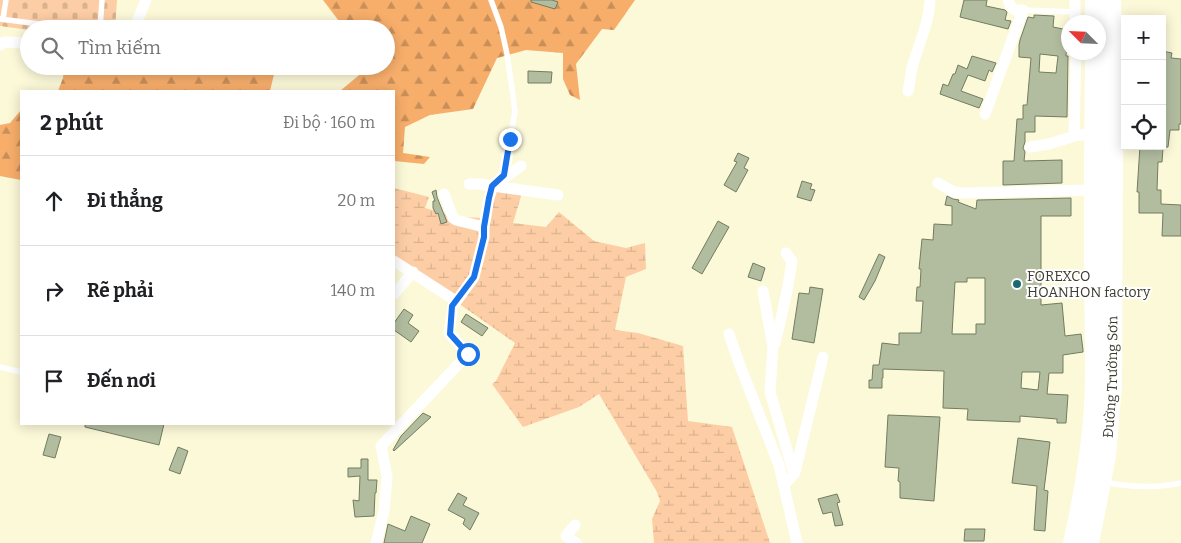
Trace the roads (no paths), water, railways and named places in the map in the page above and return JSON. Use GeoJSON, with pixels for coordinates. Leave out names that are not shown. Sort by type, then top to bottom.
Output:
{"type":"FeatureCollection","features":[{"type":"Feature","properties":{"kind":"highway"},"geometry":{"type":"LineString","coordinates":[[1095,0],[1095,15]]}},
{"type":"Feature","properties":{"kind":"highway","name":"Đường Trường Sơn"},"geometry":{"type":"LineString","coordinates":[[1089,543],[1106,456],[1112,386],[1113,134],[1111,0]]}},
{"type":"Feature","properties":{"kind":"highway","name":"Đường Trường Sơn"},"geometry":{"type":"LineString","coordinates":[[1073,543],[1086,481],[1095,381],[1094,190],[1084,135],[1094,60]]}},
{"type":"Feature","properties":{"kind":"street"},"geometry":{"type":"LineString","coordinates":[[138,20],[146,0]]}},
{"type":"Feature","properties":{"kind":"street"},"geometry":{"type":"LineString","coordinates":[[908,92],[912,69],[929,12],[930,0]]}},
{"type":"Feature","properties":{"kind":"street"},"geometry":{"type":"LineString","coordinates":[[985,114],[1023,10],[1015,10],[1008,0]]}},
{"type":"Feature","properties":{"kind":"street"},"geometry":{"type":"LineString","coordinates":[[0,45],[4,42],[20,43]]}},
{"type":"Feature","properties":{"kind":"street"},"geometry":{"type":"LineString","coordinates":[[1030,147],[1084,135],[1077,60]]}},
{"type":"Feature","properties":{"kind":"street"},"geometry":{"type":"LineString","coordinates":[[376,543],[384,511],[387,477],[381,446],[468,354],[450,334],[452,306],[474,277],[484,237],[484,227],[492,186],[504,175],[510,139]]}},
{"type":"Feature","properties":{"kind":"street"},"geometry":{"type":"LineString","coordinates":[[492,186],[521,166]]}},
{"type":"Feature","properties":{"kind":"street"},"geometry":{"type":"LineString","coordinates":[[938,182],[954,192],[964,193],[1094,190]]}},
{"type":"Feature","properties":{"kind":"street"},"geometry":{"type":"LineString","coordinates":[[469,184],[558,195]]}},
{"type":"Feature","properties":{"kind":"street"},"geometry":{"type":"LineString","coordinates":[[444,194],[453,218],[484,227]]}},
{"type":"Feature","properties":{"kind":"street"},"geometry":{"type":"LineString","coordinates":[[773,347],[781,322],[790,277],[792,261],[786,253]]}},
{"type":"Feature","properties":{"kind":"street"},"geometry":{"type":"LineString","coordinates":[[395,262],[456,301]]}},
{"type":"Feature","properties":{"kind":"street"},"geometry":{"type":"LineString","coordinates":[[395,293],[413,272]]}},
{"type":"Feature","properties":{"kind":"street"},"geometry":{"type":"LineString","coordinates":[[1048,293],[1094,285]]}},
{"type":"Feature","properties":{"kind":"street"},"geometry":{"type":"LineString","coordinates":[[763,290],[773,347],[770,392],[794,474]]}},
{"type":"Feature","properties":{"kind":"street"},"geometry":{"type":"LineString","coordinates":[[729,334],[780,465],[797,543]]}},
{"type":"Feature","properties":{"kind":"street"},"geometry":{"type":"LineString","coordinates":[[784,485],[794,474],[822,357]]}},
{"type":"Feature","properties":{"kind":"street"},"geometry":{"type":"LineString","coordinates":[[575,525],[566,536],[576,543]]}},
{"type":"Feature","properties":{"kind":"lane"},"geometry":{"type":"LineString","coordinates":[[6,0],[2,19],[20,21]]}},
{"type":"Feature","properties":{"kind":"lane"},"geometry":{"type":"LineString","coordinates":[[101,20],[102,0]]}},
{"type":"Feature","properties":{"kind":"lane"},"geometry":{"type":"LineString","coordinates":[[491,0],[501,27],[513,96],[515,112],[510,139]]}},
{"type":"Feature","properties":{"kind":"lane"},"geometry":{"type":"LineString","coordinates":[[1023,10],[1075,11]]}},
{"type":"Feature","properties":{"kind":"lane"},"geometry":{"type":"LineString","coordinates":[[0,367],[20,372]]}},
{"type":"Feature","properties":{"kind":"lane"},"geometry":{"type":"LineString","coordinates":[[1101,482],[1120,486],[1144,487],[1181,483]]}},
{"type":"Feature","properties":{"kind":"place","name":"FOREXCO HOANHON factory"},"geometry":{"type":"Point","coordinates":[1017,284]}}]}
